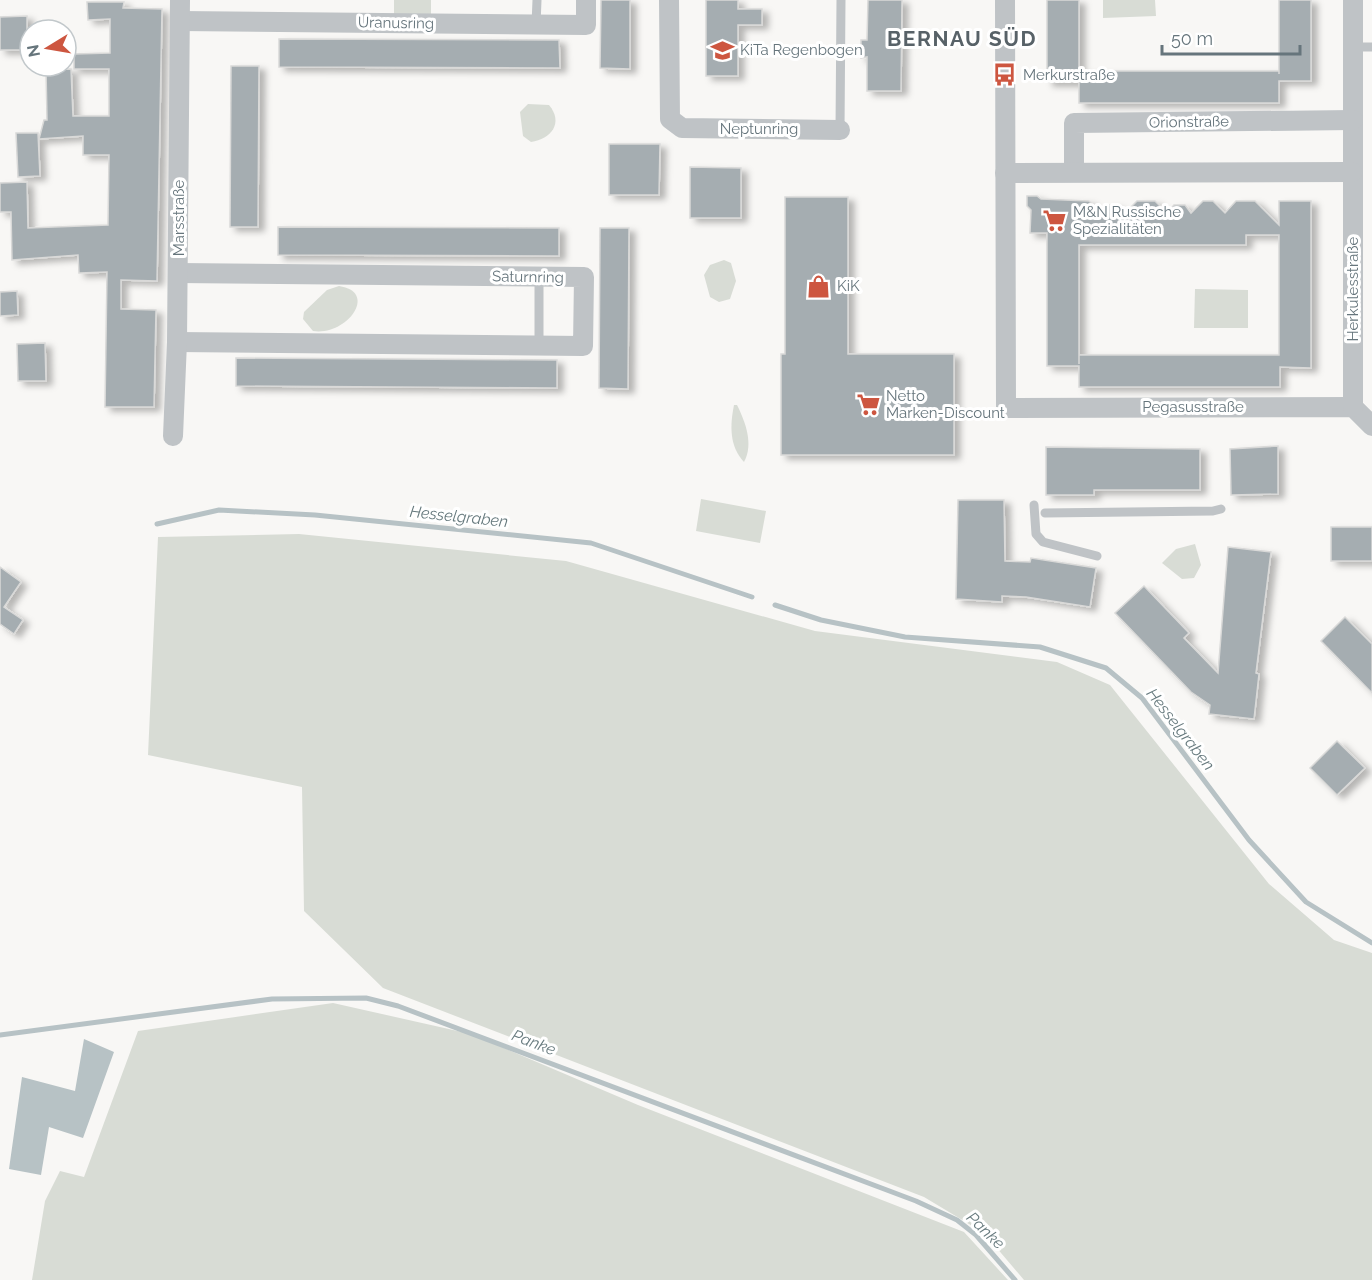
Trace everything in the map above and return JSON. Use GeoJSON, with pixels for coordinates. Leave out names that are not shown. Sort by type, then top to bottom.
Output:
{"type":"FeatureCollection","features":[{"type":"Feature","properties":{"kind":"street","name":"Marsstraße"},"geometry":{"type":"LineString","coordinates":[[173,436],[177,342],[180,0]]}},
{"type":"Feature","properties":{"kind":"street","name":"Uranusring"},"geometry":{"type":"LineString","coordinates":[[180,21],[586,25],[586,0]]}},
{"type":"Feature","properties":{"kind":"street","name":"Neptunring"},"geometry":{"type":"LineString","coordinates":[[669,0],[669,119],[682,128],[840,130]]}},
{"type":"Feature","properties":{"kind":"street"},"geometry":{"type":"LineString","coordinates":[[1005,0],[1005,172],[1352,172]]}},
{"type":"Feature","properties":{"kind":"street","name":"Herkulesstraße"},"geometry":{"type":"LineString","coordinates":[[1353,0],[1363,47],[1353,120],[1353,407]]}},
{"type":"Feature","properties":{"kind":"street","name":"Orionstraße"},"geometry":{"type":"LineString","coordinates":[[1074,172],[1074,123],[1353,120]]}},
{"type":"Feature","properties":{"kind":"street","name":"Pegasusstraße"},"geometry":{"type":"LineString","coordinates":[[1005,172],[1006,408],[1353,407]]}},
{"type":"Feature","properties":{"kind":"street","name":"Saturnring"},"geometry":{"type":"LineString","coordinates":[[177,342],[583,346],[584,277],[178,273]]}},
{"type":"Feature","properties":{"kind":"street"},"geometry":{"type":"LineString","coordinates":[[1353,407],[1372,426]]}},
{"type":"Feature","properties":{"kind":"lane"},"geometry":{"type":"LineString","coordinates":[[536,25],[537,0]]}},
{"type":"Feature","properties":{"kind":"lane","name":"Neptunring"},"geometry":{"type":"LineString","coordinates":[[840,130],[841,0]]}},
{"type":"Feature","properties":{"kind":"lane"},"geometry":{"type":"LineString","coordinates":[[539,277],[539,345]]}},
{"type":"Feature","properties":{"kind":"lane"},"geometry":{"type":"LineString","coordinates":[[1034,505],[1036,534],[1043,542],[1098,556]]}},
{"type":"Feature","properties":{"kind":"lane"},"geometry":{"type":"LineString","coordinates":[[1045,513],[1213,511],[1221,508]]}},
{"type":"Feature","properties":{"kind":"shaded area"},"geometry":{"type":"Polygon","coordinates":[[[394,0],[431,0],[431,14],[394,14],[394,0]]]}},
{"type":"Feature","properties":{"kind":"shaded area"},"geometry":{"type":"Polygon","coordinates":[[[1103,0],[1155,0],[1156,16],[1103,18],[1103,0]]]}},
{"type":"Feature","properties":{"kind":"shaded area"},"geometry":{"type":"Polygon","coordinates":[[[528,104],[549,105],[555,118],[555,124],[549,134],[531,142],[523,136],[520,112],[528,104]]]}},
{"type":"Feature","properties":{"kind":"shaded area"},"geometry":{"type":"Polygon","coordinates":[[[724,260],[731,263],[736,281],[730,299],[719,302],[710,297],[704,275],[710,265],[724,260]]]}},
{"type":"Feature","properties":{"kind":"shaded area"},"geometry":{"type":"Polygon","coordinates":[[[339,286],[351,290],[357,296],[354,313],[337,327],[326,331],[313,331],[303,319],[304,312],[327,290],[339,286]]]}},
{"type":"Feature","properties":{"kind":"shaded area"},"geometry":{"type":"Polygon","coordinates":[[[1195,289],[1248,290],[1248,328],[1194,328],[1195,289]]]}},
{"type":"Feature","properties":{"kind":"shaded area"},"geometry":{"type":"Polygon","coordinates":[[[734,405],[737,405],[747,433],[748,448],[744,462],[733,442],[734,405]]]}},
{"type":"Feature","properties":{"kind":"shaded area"},"geometry":{"type":"Polygon","coordinates":[[[701,499],[766,511],[760,543],[696,531],[701,499]]]}},
{"type":"Feature","properties":{"kind":"shaded area"},"geometry":{"type":"Polygon","coordinates":[[[299,534],[566,561],[815,631],[1057,662],[1110,685],[1269,884],[1334,940],[1372,953],[1372,1280],[1024,1280],[984,1233],[924,1197],[383,988],[304,911],[302,787],[148,755],[158,537],[299,534]]]}},
{"type":"Feature","properties":{"kind":"shaded area"},"geometry":{"type":"Polygon","coordinates":[[[1195,544],[1201,565],[1194,578],[1182,579],[1162,563],[1176,549],[1195,544]]]}},
{"type":"Feature","properties":{"kind":"shaded area"},"geometry":{"type":"Polygon","coordinates":[[[333,1003],[471,1034],[638,1105],[964,1232],[1008,1280],[32,1280],[45,1201],[60,1171],[84,1177],[138,1031],[333,1003]]]}},
{"type":"Feature","properties":{"kind":"shaded area"},"geometry":{"type":"Polygon","coordinates":[[[84,1039],[114,1052],[83,1138],[49,1127],[41,1175],[9,1169],[22,1077],[75,1091],[84,1039]]]}},
{"type":"Feature","properties":{"kind":"building"},"geometry":{"type":"Polygon","coordinates":[[[601,0],[630,0],[630,69],[600,68],[601,0]]]}},
{"type":"Feature","properties":{"kind":"building","name":"KiTa Regenbogen"},"geometry":{"type":"Polygon","coordinates":[[[706,0],[738,0],[738,9],[762,9],[762,25],[738,25],[738,76],[706,76],[706,0]]]}},
{"type":"Feature","properties":{"kind":"building"},"geometry":{"type":"Polygon","coordinates":[[[868,0],[902,0],[901,91],[867,91],[867,57],[861,58],[861,40],[867,40],[868,0]]]}},
{"type":"Feature","properties":{"kind":"building"},"geometry":{"type":"Polygon","coordinates":[[[1047,0],[1079,0],[1079,71],[1279,71],[1279,0],[1311,0],[1311,81],[1279,81],[1279,103],[1079,103],[1079,82],[1047,82],[1047,0]]]}},
{"type":"Feature","properties":{"kind":"building"},"geometry":{"type":"Polygon","coordinates":[[[87,2],[124,2],[123,8],[162,9],[157,281],[121,280],[121,309],[156,310],[154,407],[105,407],[107,272],[79,273],[78,255],[12,260],[11,212],[0,212],[0,183],[27,182],[28,228],[108,225],[109,155],[83,155],[83,136],[39,139],[44,120],[47,120],[46,78],[71,78],[73,116],[109,116],[109,69],[78,69],[78,54],[110,53],[110,19],[88,20],[87,2]]]}},
{"type":"Feature","properties":{"kind":"building"},"geometry":{"type":"Polygon","coordinates":[[[27,16],[27,18],[18,18],[18,50],[0,50],[0,17],[27,16]]]}},
{"type":"Feature","properties":{"kind":"building"},"geometry":{"type":"Polygon","coordinates":[[[279,39],[559,40],[560,68],[279,67],[279,39]]]}},
{"type":"Feature","properties":{"kind":"building"},"geometry":{"type":"Polygon","coordinates":[[[231,66],[259,66],[258,227],[230,227],[231,66]]]}},
{"type":"Feature","properties":{"kind":"building"},"geometry":{"type":"Polygon","coordinates":[[[16,133],[38,133],[40,176],[18,177],[16,133]]]}},
{"type":"Feature","properties":{"kind":"building"},"geometry":{"type":"Polygon","coordinates":[[[609,144],[660,144],[659,195],[609,195],[609,144]]]}},
{"type":"Feature","properties":{"kind":"building"},"geometry":{"type":"Polygon","coordinates":[[[690,167],[741,168],[741,218],[690,218],[690,167]]]}},
{"type":"Feature","properties":{"kind":"building"},"geometry":{"type":"Polygon","coordinates":[[[1027,196],[1037,196],[1041,199],[1089,201],[1100,212],[1107,205],[1118,205],[1125,213],[1137,201],[1155,201],[1167,213],[1174,205],[1185,205],[1191,213],[1203,201],[1213,201],[1225,213],[1236,201],[1255,201],[1279,225],[1279,201],[1311,201],[1311,368],[1280,367],[1280,387],[1079,387],[1079,366],[1047,366],[1047,233],[1030,233],[1031,210],[1027,206],[1027,196]],[[1246,235],[1246,245],[1079,245],[1079,355],[1279,355],[1279,235],[1246,235]]]}},
{"type":"Feature","properties":{"kind":"building","name":"Netto Marken-Discount"},"geometry":{"type":"Polygon","coordinates":[[[785,197],[848,197],[848,354],[954,354],[954,455],[781,455],[781,354],[785,354],[785,197]]]}},
{"type":"Feature","properties":{"kind":"building"},"geometry":{"type":"Polygon","coordinates":[[[278,227],[559,228],[559,256],[278,255],[278,227]]]}},
{"type":"Feature","properties":{"kind":"building"},"geometry":{"type":"Polygon","coordinates":[[[600,228],[629,228],[628,389],[599,388],[600,228]]]}},
{"type":"Feature","properties":{"kind":"building"},"geometry":{"type":"Polygon","coordinates":[[[17,291],[18,315],[0,316],[0,292],[17,291]]]}},
{"type":"Feature","properties":{"kind":"building"},"geometry":{"type":"Polygon","coordinates":[[[45,343],[46,381],[18,381],[17,344],[45,343]]]}},
{"type":"Feature","properties":{"kind":"building"},"geometry":{"type":"Polygon","coordinates":[[[236,358],[557,360],[557,388],[236,386],[236,358]]]}},
{"type":"Feature","properties":{"kind":"building"},"geometry":{"type":"Polygon","coordinates":[[[1278,446],[1278,494],[1231,495],[1230,449],[1278,446]]]}},
{"type":"Feature","properties":{"kind":"building"},"geometry":{"type":"Polygon","coordinates":[[[1046,447],[1200,449],[1200,490],[1094,490],[1094,495],[1046,495],[1046,447]]]}},
{"type":"Feature","properties":{"kind":"building"},"geometry":{"type":"Polygon","coordinates":[[[958,500],[1004,500],[1005,561],[1030,562],[1031,558],[1096,568],[1090,607],[1026,597],[1002,596],[1002,602],[956,599],[958,500]]]}},
{"type":"Feature","properties":{"kind":"building"},"geometry":{"type":"Polygon","coordinates":[[[1331,527],[1372,527],[1372,561],[1331,561],[1331,527]]]}},
{"type":"Feature","properties":{"kind":"building"},"geometry":{"type":"Polygon","coordinates":[[[1228,547],[1271,552],[1256,673],[1259,674],[1254,719],[1209,714],[1210,705],[1191,692],[1115,613],[1144,586],[1189,633],[1184,638],[1218,673],[1228,547]]]}},
{"type":"Feature","properties":{"kind":"building"},"geometry":{"type":"Polygon","coordinates":[[[0,567],[21,582],[4,607],[23,620],[14,634],[0,624],[0,567]]]}},
{"type":"Feature","properties":{"kind":"building"},"geometry":{"type":"Polygon","coordinates":[[[1345,617],[1372,644],[1372,693],[1321,641],[1345,617]]]}},
{"type":"Feature","properties":{"kind":"building"},"geometry":{"type":"Polygon","coordinates":[[[1337,741],[1365,768],[1337,795],[1310,768],[1337,741]]]}},
{"type":"Feature","properties":{"kind":"waterway","name":"Hesselgraben"},"geometry":{"type":"LineString","coordinates":[[157,524],[219,510],[315,515],[591,543],[752,597]]}},
{"type":"Feature","properties":{"kind":"waterway","name":"Hesselgraben"},"geometry":{"type":"LineString","coordinates":[[775,605],[821,620],[905,637],[1040,647],[1106,668],[1142,698],[1249,840],[1306,902],[1372,943]]}},
{"type":"Feature","properties":{"kind":"waterway","name":"Panke"},"geometry":{"type":"LineString","coordinates":[[0,1035],[272,999],[366,998],[398,1006],[916,1201],[957,1220],[976,1235],[1015,1280]]}},
{"type":"Feature","properties":{"kind":"place","name":"KiTa Regenbogen"},"geometry":{"type":"Point","coordinates":[722,50]}},
{"type":"Feature","properties":{"kind":"place","name":"Merkurstraße"},"geometry":{"type":"Point","coordinates":[1005,75]}},
{"type":"Feature","properties":{"kind":"place","name":"M&N Russische Spezialitäten"},"geometry":{"type":"Point","coordinates":[1055,221]}},
{"type":"Feature","properties":{"kind":"place","name":"KiK"},"geometry":{"type":"Point","coordinates":[819,286]}},
{"type":"Feature","properties":{"kind":"place","name":"Netto Marken-Discount"},"geometry":{"type":"Point","coordinates":[868,405]}},
{"type":"Feature","properties":{"kind":"district","name":"BERNAU SÜD"},"geometry":{"type":"Point","coordinates":[962,39]}}]}
